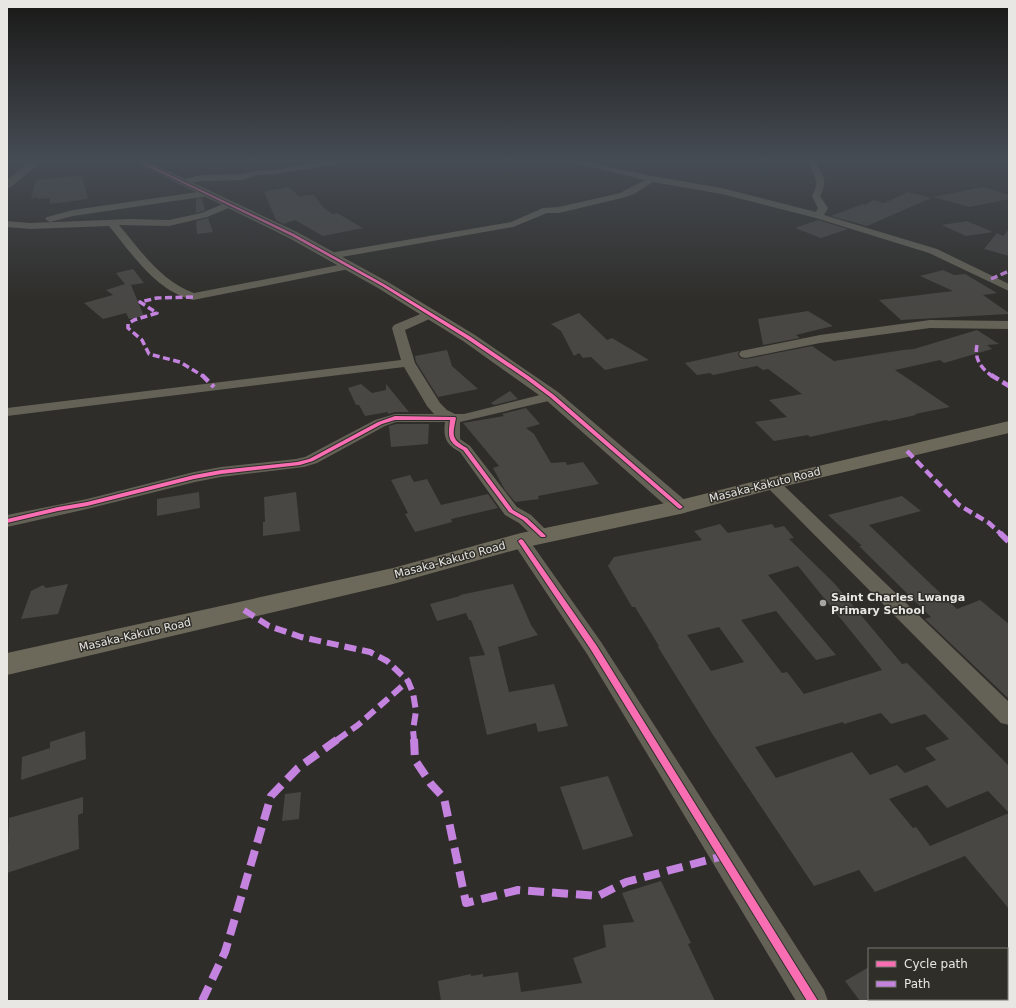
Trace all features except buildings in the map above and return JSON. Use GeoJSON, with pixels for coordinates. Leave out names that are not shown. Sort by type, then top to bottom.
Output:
{"type":"FeatureCollection","features":[{"type":"Feature","properties":{"kind":"highway","name":"Masaka-Kakuto Road"},"geometry":{"type":"LineString","coordinates":[[7,664],[393,576],[521,541],[680,507],[772,483],[1009,427]]}},
{"type":"Feature","properties":{"kind":"street"},"geometry":{"type":"LineString","coordinates":[[30,226],[73,212],[95,209]]}},
{"type":"Feature","properties":{"kind":"street"},"geometry":{"type":"LineString","coordinates":[[7,224],[30,226],[112,223],[169,223],[204,215],[218,209]]}},
{"type":"Feature","properties":{"kind":"street"},"geometry":{"type":"LineString","coordinates":[[237,209],[293,235],[348,266],[430,314],[503,360],[552,396],[680,507]]}},
{"type":"Feature","properties":{"kind":"street"},"geometry":{"type":"LineString","coordinates":[[330,256],[513,224],[546,210],[563,209]]}},
{"type":"Feature","properties":{"kind":"street"},"geometry":{"type":"LineString","coordinates":[[792,209],[932,251],[1009,288]]}},
{"type":"Feature","properties":{"kind":"street"},"geometry":{"type":"LineString","coordinates":[[819,216],[822,209]]}},
{"type":"Feature","properties":{"kind":"street"},"geometry":{"type":"LineString","coordinates":[[112,223],[164,282],[183,295],[192,297],[348,266]]}},
{"type":"Feature","properties":{"kind":"street"},"geometry":{"type":"LineString","coordinates":[[430,314],[398,328],[408,363],[434,406],[442,413],[453,418]]}},
{"type":"Feature","properties":{"kind":"street"},"geometry":{"type":"LineString","coordinates":[[746,354],[820,339],[930,324],[1009,325]]}},
{"type":"Feature","properties":{"kind":"street"},"geometry":{"type":"LineString","coordinates":[[7,412],[408,363]]}},
{"type":"Feature","properties":{"kind":"street"},"geometry":{"type":"LineString","coordinates":[[7,521],[87,504],[194,477],[221,472],[298,464],[311,460],[380,423],[395,418],[464,418],[552,396]]}},
{"type":"Feature","properties":{"kind":"street"},"geometry":{"type":"LineString","coordinates":[[453,418],[451,440],[454,444],[465,449],[511,511],[525,519],[543,536]]}},
{"type":"Feature","properties":{"kind":"street"},"geometry":{"type":"LineString","coordinates":[[772,483],[1009,716]]}},
{"type":"Feature","properties":{"kind":"street"},"geometry":{"type":"LineString","coordinates":[[521,541],[594,648],[813,1001]]}},
{"type":"Feature","properties":{"kind":"marked path"},"geometry":{"type":"LineString","coordinates":[[991,279],[1009,271]]}},
{"type":"Feature","properties":{"kind":"marked path"},"geometry":{"type":"LineString","coordinates":[[193,297],[157,298],[140,302],[157,313],[134,320],[128,324],[128,328],[144,342],[149,354],[180,362],[200,374],[214,387]]}},
{"type":"Feature","properties":{"kind":"marked path"},"geometry":{"type":"LineString","coordinates":[[977,345],[976,356],[981,366],[985,371],[1009,386]]}},
{"type":"Feature","properties":{"kind":"marked path"},"geometry":{"type":"LineString","coordinates":[[907,451],[959,505],[989,523],[1009,542]]}},
{"type":"Feature","properties":{"kind":"marked path"},"geometry":{"type":"LineString","coordinates":[[244,610],[269,626],[301,637],[370,652],[387,661],[408,681],[413,693],[416,711],[413,730],[415,760],[431,784],[444,798],[466,903],[518,890],[598,896],[626,882],[723,856]]}},
{"type":"Feature","properties":{"kind":"marked path"},"geometry":{"type":"LineString","coordinates":[[202,1001],[225,952],[271,796],[298,768],[358,725],[408,681]]}},
{"type":"Feature","properties":{"kind":"cycle path"},"geometry":{"type":"LineString","coordinates":[[239,209],[293,235],[383,285],[469,338],[552,396],[680,507]]}},
{"type":"Feature","properties":{"kind":"cycle path"},"geometry":{"type":"LineString","coordinates":[[7,521],[87,504],[194,477],[221,472],[298,464],[311,460],[380,423],[395,418],[453,418],[451,433],[455,443],[465,449],[511,511],[525,519],[543,536]]}},
{"type":"Feature","properties":{"kind":"cycle path"},"geometry":{"type":"LineString","coordinates":[[521,541],[594,648],[813,1001]]}},
{"type":"Feature","properties":{"kind":"place","name":"Saint Charles Lwanga Primary School"},"geometry":{"type":"Point","coordinates":[823,603]}}]}
